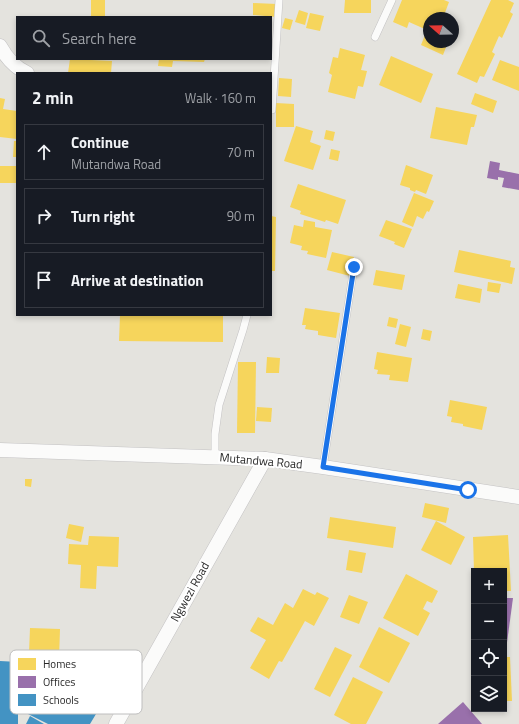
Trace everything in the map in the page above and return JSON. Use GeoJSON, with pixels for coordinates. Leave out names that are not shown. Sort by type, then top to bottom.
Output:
{"type":"FeatureCollection","features":[{"type":"Feature","properties":{"kind":"street"},"geometry":{"type":"LineString","coordinates":[[0,46],[11,61],[25,72]]}},
{"type":"Feature","properties":{"kind":"street","name":"Mutandwa Road"},"geometry":{"type":"LineString","coordinates":[[0,450],[265,459],[519,498]]}},
{"type":"Feature","properties":{"kind":"street","name":"Ngwezi Road"},"geometry":{"type":"LineString","coordinates":[[142,678],[265,459]]}},
{"type":"Feature","properties":{"kind":"street","name":"Ngwezi Road"},"geometry":{"type":"LineString","coordinates":[[116,724],[122,714]]}},
{"type":"Feature","properties":{"kind":"lane"},"geometry":{"type":"LineString","coordinates":[[272,110],[279,0]]}},
{"type":"Feature","properties":{"kind":"lane"},"geometry":{"type":"LineString","coordinates":[[375,37],[392,0]]}},
{"type":"Feature","properties":{"kind":"lane"},"geometry":{"type":"LineString","coordinates":[[323,467],[354,267]]}},
{"type":"Feature","properties":{"kind":"lane"},"geometry":{"type":"LineString","coordinates":[[214,457],[215,434],[219,405],[247,316]]}},
{"type":"Feature","properties":{"kind":"building: Homes"},"geometry":{"type":"Polygon","coordinates":[[[91,0],[105,0],[105,16],[91,16],[91,0]]]}},
{"type":"Feature","properties":{"kind":"building: Homes"},"geometry":{"type":"Polygon","coordinates":[[[345,0],[371,0],[371,13],[344,13],[345,0]]]}},
{"type":"Feature","properties":{"kind":"building: Homes"},"geometry":{"type":"Polygon","coordinates":[[[402,0],[444,0],[449,2],[445,12],[423,12],[423,28],[409,22],[407,28],[393,22],[402,0]]]}},
{"type":"Feature","properties":{"kind":"building: Homes"},"geometry":{"type":"Polygon","coordinates":[[[491,0],[508,0],[514,3],[510,12],[513,14],[502,38],[499,36],[492,52],[495,54],[484,77],[480,76],[477,83],[457,74],[491,0]]]}},
{"type":"Feature","properties":{"kind":"building: Homes"},"geometry":{"type":"Polygon","coordinates":[[[253,3],[277,4],[276,17],[253,15],[253,3]]]}},
{"type":"Feature","properties":{"kind":"building: Homes"},"geometry":{"type":"Polygon","coordinates":[[[299,10],[308,13],[305,25],[295,22],[299,10]]]}},
{"type":"Feature","properties":{"kind":"building: Homes"},"geometry":{"type":"Polygon","coordinates":[[[310,13],[324,16],[320,31],[306,28],[310,13]]]}},
{"type":"Feature","properties":{"kind":"building: Homes"},"geometry":{"type":"Polygon","coordinates":[[[285,18],[293,20],[290,30],[282,28],[285,18]]]}},
{"type":"Feature","properties":{"kind":"building: Homes"},"geometry":{"type":"Polygon","coordinates":[[[340,48],[365,55],[361,70],[367,71],[363,87],[358,86],[355,99],[328,92],[332,75],[329,73],[333,57],[338,58],[340,48]]]}},
{"type":"Feature","properties":{"kind":"building: Homes"},"geometry":{"type":"Polygon","coordinates":[[[428,48],[446,48],[443,55],[428,48]]]}},
{"type":"Feature","properties":{"kind":"building: Homes"},"geometry":{"type":"Polygon","coordinates":[[[391,56],[433,74],[421,103],[379,85],[391,56]]]}},
{"type":"Feature","properties":{"kind":"building: Homes"},"geometry":{"type":"Polygon","coordinates":[[[70,60],[112,61],[111,72],[68,72],[70,60]]]}},
{"type":"Feature","properties":{"kind":"building: Homes"},"geometry":{"type":"Polygon","coordinates":[[[159,60],[205,60],[204,62],[173,61],[172,67],[158,66],[159,60]]]}},
{"type":"Feature","properties":{"kind":"building: Homes"},"geometry":{"type":"Polygon","coordinates":[[[500,60],[519,67],[519,91],[492,80],[500,60]]]}},
{"type":"Feature","properties":{"kind":"building: Homes"},"geometry":{"type":"Polygon","coordinates":[[[279,78],[292,79],[291,97],[278,96],[279,78]]]}},
{"type":"Feature","properties":{"kind":"building: Homes"},"geometry":{"type":"Polygon","coordinates":[[[475,93],[497,101],[493,113],[471,104],[475,93]]]}},
{"type":"Feature","properties":{"kind":"building: Homes"},"geometry":{"type":"Polygon","coordinates":[[[0,98],[5,99],[3,109],[16,111],[16,139],[0,137],[0,98]]]}},
{"type":"Feature","properties":{"kind":"building: Homes"},"geometry":{"type":"Polygon","coordinates":[[[276,103],[294,104],[294,127],[276,127],[276,103]]]}},
{"type":"Feature","properties":{"kind":"building: Homes"},"geometry":{"type":"Polygon","coordinates":[[[436,107],[477,115],[474,127],[471,127],[467,145],[430,138],[436,107]]]}},
{"type":"Feature","properties":{"kind":"building: Homes"},"geometry":{"type":"Polygon","coordinates":[[[296,126],[313,131],[310,142],[321,146],[313,170],[284,161],[296,126]]]}},
{"type":"Feature","properties":{"kind":"building: Homes"},"geometry":{"type":"Polygon","coordinates":[[[326,130],[335,132],[333,141],[324,139],[326,130]]]}},
{"type":"Feature","properties":{"kind":"building: Homes"},"geometry":{"type":"Polygon","coordinates":[[[14,141],[16,141],[16,157],[13,157],[14,141]]]}},
{"type":"Feature","properties":{"kind":"building: Homes"},"geometry":{"type":"Polygon","coordinates":[[[331,149],[340,151],[338,161],[329,159],[331,149]]]}},
{"type":"Feature","properties":{"kind":"building: Homes"},"geometry":{"type":"Polygon","coordinates":[[[406,165],[433,175],[426,194],[416,190],[415,192],[410,190],[410,188],[400,185],[406,165]]]}},
{"type":"Feature","properties":{"kind":"building: Homes"},"geometry":{"type":"Polygon","coordinates":[[[0,166],[16,166],[16,183],[0,183],[0,166]]]}},
{"type":"Feature","properties":{"kind":"building: Homes"},"geometry":{"type":"Polygon","coordinates":[[[298,184],[346,200],[338,224],[326,220],[325,222],[300,214],[301,211],[290,207],[298,184]]]}},
{"type":"Feature","properties":{"kind":"building: Homes"},"geometry":{"type":"Polygon","coordinates":[[[414,193],[434,201],[429,212],[427,211],[423,219],[417,216],[413,227],[402,222],[414,193]]]}},
{"type":"Feature","properties":{"kind":"building: Homes"},"geometry":{"type":"Polygon","coordinates":[[[272,216],[276,217],[275,271],[272,271],[272,216]]]}},
{"type":"Feature","properties":{"kind":"building: Homes"},"geometry":{"type":"Polygon","coordinates":[[[304,220],[315,222],[315,227],[332,230],[326,258],[307,254],[308,251],[301,250],[302,246],[290,243],[294,225],[303,227],[304,220]]]}},
{"type":"Feature","properties":{"kind":"building: Homes"},"geometry":{"type":"Polygon","coordinates":[[[386,220],[412,229],[404,248],[394,244],[395,242],[379,236],[386,220]]]}},
{"type":"Feature","properties":{"kind":"building: Homes"},"geometry":{"type":"Polygon","coordinates":[[[459,250],[511,261],[510,267],[515,268],[512,284],[454,272],[459,250]]]}},
{"type":"Feature","properties":{"kind":"building: Homes"},"geometry":{"type":"Polygon","coordinates":[[[332,252],[354,257],[350,276],[327,270],[332,252]]]}},
{"type":"Feature","properties":{"kind":"building: Homes"},"geometry":{"type":"Polygon","coordinates":[[[376,270],[405,275],[402,290],[373,285],[376,270]]]}},
{"type":"Feature","properties":{"kind":"building: Homes"},"geometry":{"type":"Polygon","coordinates":[[[488,282],[501,284],[499,293],[487,291],[488,282]]]}},
{"type":"Feature","properties":{"kind":"building: Homes"},"geometry":{"type":"Polygon","coordinates":[[[458,284],[482,289],[480,303],[455,298],[458,284]]]}},
{"type":"Feature","properties":{"kind":"building: Homes"},"geometry":{"type":"Polygon","coordinates":[[[305,308],[340,313],[336,338],[318,335],[318,331],[305,329],[306,325],[302,325],[305,308]]]}},
{"type":"Feature","properties":{"kind":"building: Homes"},"geometry":{"type":"Polygon","coordinates":[[[120,316],[223,316],[223,342],[119,341],[120,316]]]}},
{"type":"Feature","properties":{"kind":"building: Homes"},"geometry":{"type":"Polygon","coordinates":[[[389,317],[398,319],[396,328],[387,326],[389,317]]]}},
{"type":"Feature","properties":{"kind":"building: Homes"},"geometry":{"type":"Polygon","coordinates":[[[400,324],[411,327],[406,347],[395,344],[400,324]]]}},
{"type":"Feature","properties":{"kind":"building: Homes"},"geometry":{"type":"Polygon","coordinates":[[[423,329],[432,331],[430,341],[421,339],[423,329]]]}},
{"type":"Feature","properties":{"kind":"building: Homes"},"geometry":{"type":"Polygon","coordinates":[[[377,352],[412,358],[408,382],[389,380],[390,375],[377,374],[378,370],[374,369],[377,352]]]}},
{"type":"Feature","properties":{"kind":"building: Homes"},"geometry":{"type":"Polygon","coordinates":[[[267,357],[280,358],[279,373],[266,373],[267,357]]]}},
{"type":"Feature","properties":{"kind":"building: Homes"},"geometry":{"type":"Polygon","coordinates":[[[238,362],[256,362],[255,433],[237,433],[238,362]]]}},
{"type":"Feature","properties":{"kind":"building: Homes"},"geometry":{"type":"Polygon","coordinates":[[[450,400],[487,407],[482,430],[451,422],[452,417],[447,416],[450,400]]]}},
{"type":"Feature","properties":{"kind":"building: Homes"},"geometry":{"type":"Polygon","coordinates":[[[257,407],[272,408],[271,422],[256,421],[257,407]]]}},
{"type":"Feature","properties":{"kind":"building: Homes"},"geometry":{"type":"Polygon","coordinates":[[[25,479],[32,479],[31,487],[25,486],[25,479]]]}},
{"type":"Feature","properties":{"kind":"building: Homes"},"geometry":{"type":"Polygon","coordinates":[[[425,503],[449,508],[446,523],[422,517],[425,503]]]}},
{"type":"Feature","properties":{"kind":"building: Homes"},"geometry":{"type":"Polygon","coordinates":[[[330,517],[396,527],[393,548],[327,538],[330,517]]]}},
{"type":"Feature","properties":{"kind":"building: Homes"},"geometry":{"type":"Polygon","coordinates":[[[436,521],[465,537],[451,565],[421,550],[436,521]]]}},
{"type":"Feature","properties":{"kind":"building: Homes"},"geometry":{"type":"Polygon","coordinates":[[[69,524],[84,527],[81,542],[66,538],[69,524]]]}},
{"type":"Feature","properties":{"kind":"building: Homes"},"geometry":{"type":"Polygon","coordinates":[[[508,535],[511,591],[507,591],[507,568],[474,568],[473,537],[508,535]]]}},
{"type":"Feature","properties":{"kind":"building: Homes"},"geometry":{"type":"Polygon","coordinates":[[[89,536],[119,537],[118,567],[97,566],[96,589],[80,588],[81,565],[68,564],[69,544],[88,545],[89,536]]]}},
{"type":"Feature","properties":{"kind":"building: Homes"},"geometry":{"type":"Polygon","coordinates":[[[349,550],[366,553],[362,573],[346,570],[349,550]]]}},
{"type":"Feature","properties":{"kind":"building: Homes"},"geometry":{"type":"Polygon","coordinates":[[[406,574],[438,591],[432,603],[427,601],[423,609],[430,613],[418,636],[383,618],[406,574]]]}},
{"type":"Feature","properties":{"kind":"building: Homes"},"geometry":{"type":"Polygon","coordinates":[[[303,589],[315,595],[317,592],[329,598],[314,626],[305,621],[282,662],[279,661],[269,679],[250,668],[266,640],[250,631],[258,617],[273,625],[285,603],[293,608],[303,589]]]}},
{"type":"Feature","properties":{"kind":"building: Homes"},"geometry":{"type":"Polygon","coordinates":[[[349,595],[368,602],[359,624],[340,617],[349,595]]]}},
{"type":"Feature","properties":{"kind":"building: Homes"},"geometry":{"type":"Polygon","coordinates":[[[379,627],[410,643],[389,683],[359,667],[379,627]]]}},
{"type":"Feature","properties":{"kind":"building: Homes"},"geometry":{"type":"Polygon","coordinates":[[[30,628],[60,629],[59,650],[29,650],[30,628]]]}},
{"type":"Feature","properties":{"kind":"building: Homes"},"geometry":{"type":"Polygon","coordinates":[[[335,647],[352,655],[330,697],[314,689],[335,647]]]}},
{"type":"Feature","properties":{"kind":"building: Homes"},"geometry":{"type":"Polygon","coordinates":[[[507,657],[510,657],[512,701],[507,701],[507,657]]]}},
{"type":"Feature","properties":{"kind":"building: Homes"},"geometry":{"type":"Polygon","coordinates":[[[353,677],[383,692],[366,724],[351,724],[334,715],[353,677]]]}},
{"type":"Feature","properties":{"kind":"building: Offices"},"geometry":{"type":"Polygon","coordinates":[[[490,161],[500,163],[499,170],[519,174],[519,190],[502,187],[504,178],[498,177],[498,180],[487,178],[490,161]]]}},
{"type":"Feature","properties":{"kind":"building: Offices"},"geometry":{"type":"Polygon","coordinates":[[[507,598],[513,598],[507,643],[507,598]]]}},
{"type":"Feature","properties":{"kind":"building: Offices"},"geometry":{"type":"Polygon","coordinates":[[[463,702],[482,724],[438,724],[463,702]]]}},
{"type":"Feature","properties":{"kind":"building: Schools"},"geometry":{"type":"Polygon","coordinates":[[[0,661],[10,662],[10,714],[18,714],[18,724],[0,724],[0,661]]]}},
{"type":"Feature","properties":{"kind":"building: Schools"},"geometry":{"type":"Polygon","coordinates":[[[28,714],[96,714],[90,724],[48,724],[28,714]]]}},
{"type":"Feature","properties":{"kind":"building: Schools"},"geometry":{"type":"Polygon","coordinates":[[[30,716],[44,724],[26,724],[30,716]]]}},
{"type":"Feature","properties":{"kind":"route"},"geometry":{"type":"LineString","coordinates":[[354,267],[323,467],[468,490]]}}]}
